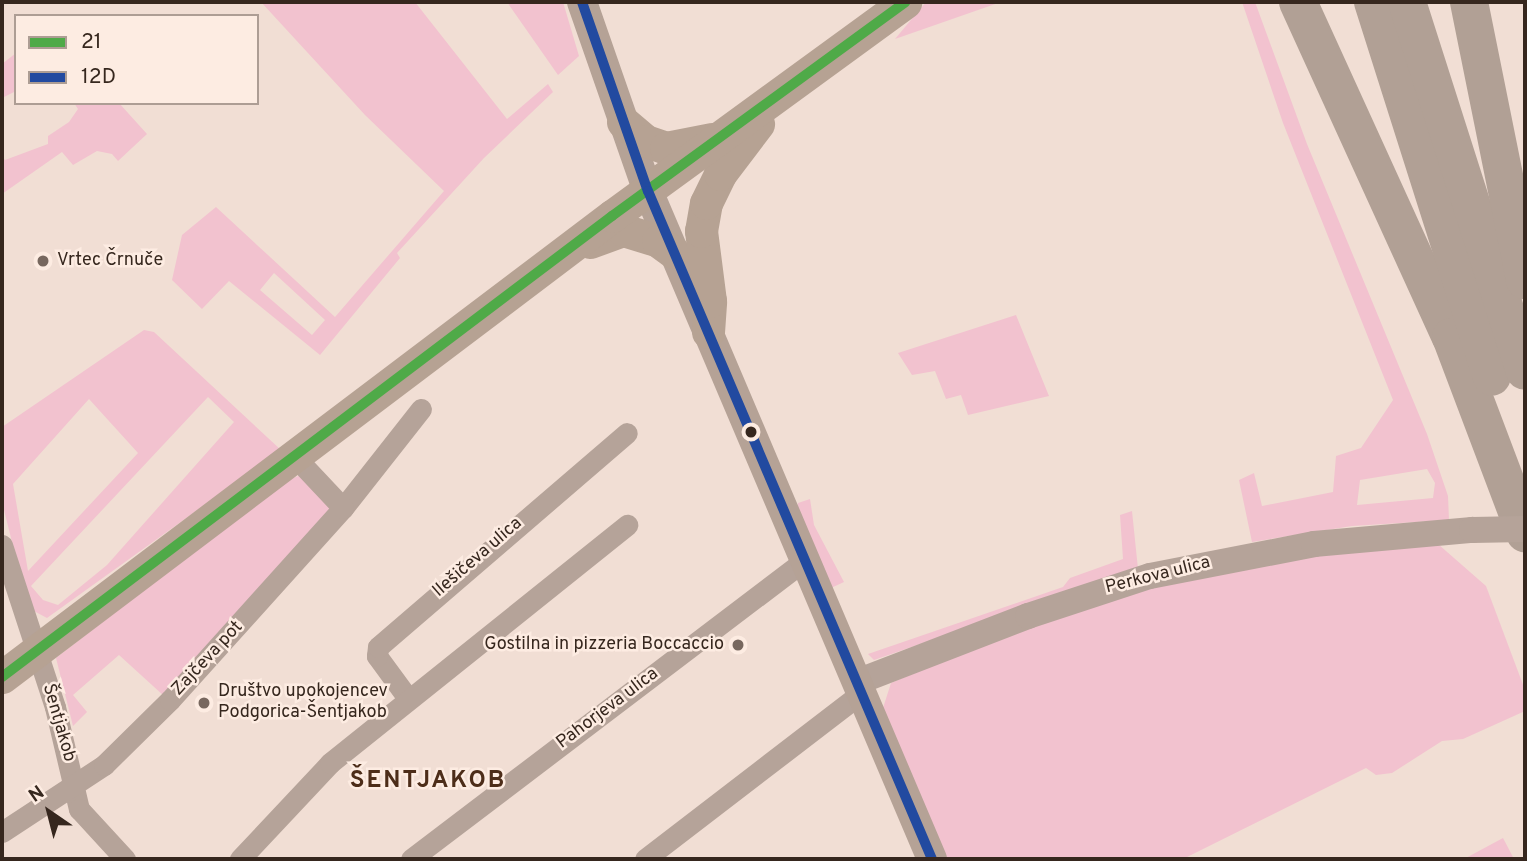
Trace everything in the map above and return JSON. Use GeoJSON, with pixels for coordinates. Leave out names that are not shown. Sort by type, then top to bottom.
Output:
{"type":"FeatureCollection","features":[{"type":"Feature","properties":{"kind":"highway"},"geometry":{"type":"LineString","coordinates":[[1298,2],[1451,337],[1525,531]]}},
{"type":"Feature","properties":{"kind":"highway"},"geometry":{"type":"LineString","coordinates":[[1373,2],[1525,482]]}},
{"type":"Feature","properties":{"kind":"highway"},"geometry":{"type":"LineString","coordinates":[[1408,2],[1525,371]]}},
{"type":"Feature","properties":{"kind":"highway"},"geometry":{"type":"LineString","coordinates":[[1469,2],[1525,280]]}},
{"type":"Feature","properties":{"kind":"main road"},"geometry":{"type":"LineString","coordinates":[[582,2],[648,191],[932,859]]}},
{"type":"Feature","properties":{"kind":"main road"},"geometry":{"type":"LineString","coordinates":[[2,677],[648,191],[905,2]]}},
{"type":"Feature","properties":{"kind":"main road"},"geometry":{"type":"LineString","coordinates":[[708,332],[710,301],[701,231],[706,203],[720,174],[772,102]]}},
{"type":"Feature","properties":{"kind":"main road"},"geometry":{"type":"LineString","coordinates":[[624,122],[646,141],[666,148],[727,135]]}},
{"type":"Feature","properties":{"kind":"main road"},"geometry":{"type":"LineString","coordinates":[[557,260],[624,230],[657,241],[673,252]]}},
{"type":"Feature","properties":{"kind":"street","name":"Zajčeva pot"},"geometry":{"type":"LineString","coordinates":[[2,832],[76,787],[170,700],[343,508],[421,409]]}},
{"type":"Feature","properties":{"kind":"street","name":"Ilešičeva ulica"},"geometry":{"type":"LineString","coordinates":[[407,696],[377,656],[378,647],[627,433]]}},
{"type":"Feature","properties":{"kind":"street"},"geometry":{"type":"LineString","coordinates":[[296,458],[343,508]]}},
{"type":"Feature","properties":{"kind":"street"},"geometry":{"type":"LineString","coordinates":[[240,859],[330,763],[407,696],[627,525]]}},
{"type":"Feature","properties":{"kind":"street","name":"Perkova ulica"},"geometry":{"type":"LineString","coordinates":[[859,687],[1089,594],[1185,568],[1314,544],[1472,530],[1525,531]]}},
{"type":"Feature","properties":{"kind":"street","name":"Šentjakob"},"geometry":{"type":"LineString","coordinates":[[2,545],[76,787],[82,815],[125,859]]}},
{"type":"Feature","properties":{"kind":"street","name":"Pahorjeva ulica"},"geometry":{"type":"LineString","coordinates":[[411,859],[806,559]]}},
{"type":"Feature","properties":{"kind":"street"},"geometry":{"type":"LineString","coordinates":[[645,859],[859,687]]}},
{"type":"Feature","properties":{"kind":"shaded area"},"geometry":{"type":"Polygon","coordinates":[[[261,2],[415,2],[507,119],[548,84],[553,92],[484,158],[397,253],[400,258],[320,355],[229,281],[202,309],[172,280],[182,235],[216,207],[335,317],[444,191],[365,115],[261,2]],[[274,273],[260,290],[312,335],[325,320],[274,273]]]}},
{"type":"Feature","properties":{"kind":"shaded area"},"geometry":{"type":"Polygon","coordinates":[[[507,2],[563,2],[579,56],[558,75],[507,2]]]}},
{"type":"Feature","properties":{"kind":"shaded area"},"geometry":{"type":"Polygon","coordinates":[[[926,2],[1001,2],[895,39],[926,2]]]}},
{"type":"Feature","properties":{"kind":"shaded area"},"geometry":{"type":"Polygon","coordinates":[[[1242,2],[1255,2],[1307,144],[1427,434],[1448,496],[1449,520],[1352,526],[1252,542],[1239,480],[1254,473],[1262,506],[1333,492],[1336,456],[1361,448],[1393,400],[1283,123],[1242,2]],[[1427,469],[1360,480],[1357,505],[1433,498],[1435,483],[1427,469]]]}},
{"type":"Feature","properties":{"kind":"shaded area"},"geometry":{"type":"Polygon","coordinates":[[[14,55],[14,92],[2,98],[2,64],[14,55]]]}},
{"type":"Feature","properties":{"kind":"shaded area"},"geometry":{"type":"Polygon","coordinates":[[[75,105],[121,105],[147,134],[118,161],[112,154],[97,151],[73,165],[62,152],[2,194],[2,156],[5,160],[48,144],[48,136],[69,122],[78,109],[75,105]]]}},
{"type":"Feature","properties":{"kind":"shaded area"},"geometry":{"type":"Polygon","coordinates":[[[1016,315],[1049,396],[968,415],[961,395],[946,399],[935,371],[912,375],[898,353],[1016,315]]]}},
{"type":"Feature","properties":{"kind":"shaded area"},"geometry":{"type":"Polygon","coordinates":[[[144,330],[154,332],[281,450],[47,618],[32,610],[26,598],[2,502],[2,427],[144,330]],[[208,397],[31,586],[43,600],[58,605],[107,565],[234,422],[208,397]],[[89,399],[13,484],[28,571],[138,453],[89,399]]]}},
{"type":"Feature","properties":{"kind":"shaded area"},"geometry":{"type":"Polygon","coordinates":[[[301,475],[332,509],[164,696],[119,655],[73,695],[87,712],[73,726],[56,658],[283,482],[301,475]]]}},
{"type":"Feature","properties":{"kind":"shaded area"},"geometry":{"type":"Polygon","coordinates":[[[810,499],[814,525],[844,582],[831,588],[796,511],[798,503],[810,499]]]}},
{"type":"Feature","properties":{"kind":"shaded area"},"geometry":{"type":"Polygon","coordinates":[[[1132,511],[1138,569],[874,660],[868,654],[1063,587],[1070,578],[1123,559],[1120,515],[1132,511]]]}},
{"type":"Feature","properties":{"kind":"shaded area"},"geometry":{"type":"Polygon","coordinates":[[[1438,544],[1486,586],[1525,690],[1525,711],[1463,739],[1442,741],[1392,773],[1376,775],[1366,768],[1183,859],[944,859],[883,708],[891,683],[1055,613],[1254,562],[1438,544]]]}},
{"type":"Feature","properties":{"kind":"shaded area"},"geometry":{"type":"Polygon","coordinates":[[[1503,838],[1514,859],[1464,859],[1503,838]]]}},
{"type":"Feature","properties":{"kind":"transit line","name":"12D"},"geometry":{"type":"LineString","coordinates":[[582,2],[648,191],[932,859]]}},
{"type":"Feature","properties":{"kind":"transit line","name":"21"},"geometry":{"type":"LineString","coordinates":[[2,677],[612,216],[905,2]]}},
{"type":"Feature","properties":{"kind":"place","name":"Vrtec Črnuče"},"geometry":{"type":"Point","coordinates":[43,261]}},
{"type":"Feature","properties":{"kind":"place","name":"Gostilna in pizzeria Boccaccio"},"geometry":{"type":"Point","coordinates":[738,645]}},
{"type":"Feature","properties":{"kind":"place","name":"Društvo upokojencev Podgorica-Šentjakob"},"geometry":{"type":"Point","coordinates":[204,703]}},
{"type":"Feature","properties":{"kind":"district","name":"ŠENTJAKOB"},"geometry":{"type":"Point","coordinates":[428,782]}}]}
